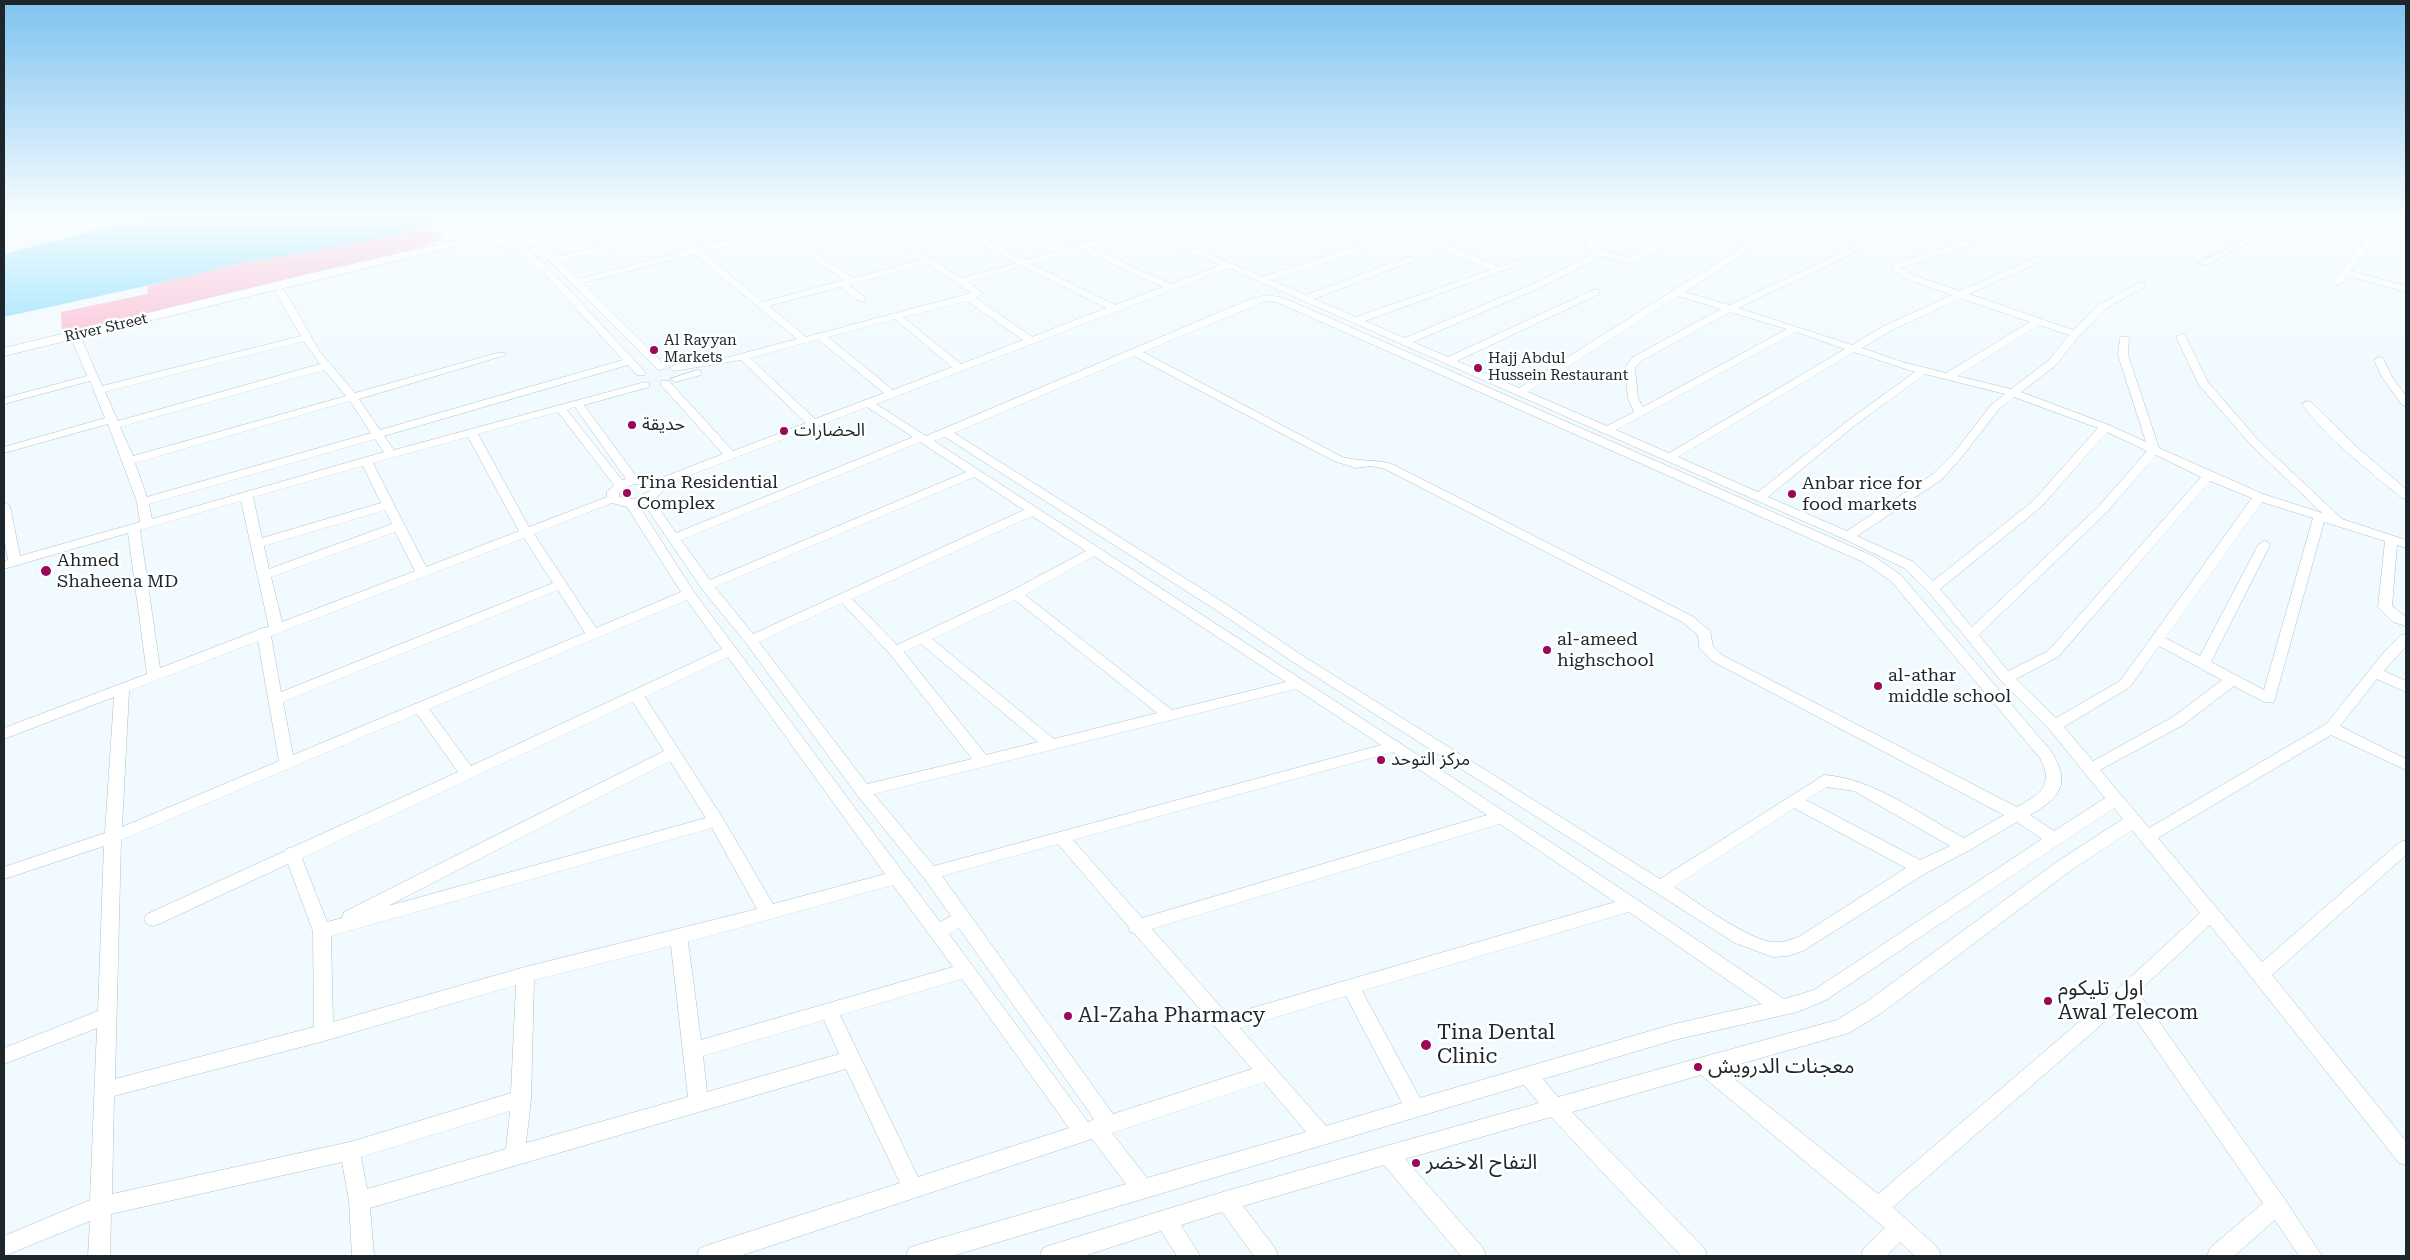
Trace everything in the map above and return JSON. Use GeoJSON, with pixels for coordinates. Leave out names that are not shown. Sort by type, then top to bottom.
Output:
{"type":"FeatureCollection","features":[{"type":"Feature","properties":{"kind":"main road","name":"River Street"},"geometry":{"type":"LineString","coordinates":[[4,352],[308,278]]}},
{"type":"Feature","properties":{"kind":"street"},"geometry":{"type":"LineString","coordinates":[[553,278],[631,361],[643,379]]}},
{"type":"Feature","properties":{"kind":"street"},"geometry":{"type":"LineString","coordinates":[[572,278],[671,377],[730,456]]}},
{"type":"Feature","properties":{"kind":"street"},"geometry":{"type":"LineString","coordinates":[[576,282],[592,278]]}},
{"type":"Feature","properties":{"kind":"street"},"geometry":{"type":"LineString","coordinates":[[728,278],[804,340]]}},
{"type":"Feature","properties":{"kind":"street"},"geometry":{"type":"LineString","coordinates":[[841,278],[862,299]]}},
{"type":"Feature","properties":{"kind":"street"},"geometry":{"type":"LineString","coordinates":[[761,305],[863,278]]}},
{"type":"Feature","properties":{"kind":"street"},"geometry":{"type":"LineString","coordinates":[[671,377],[719,362],[970,298],[977,294],[978,291],[957,278]]}},
{"type":"Feature","properties":{"kind":"street"},"geometry":{"type":"LineString","coordinates":[[962,281],[973,278]]}},
{"type":"Feature","properties":{"kind":"street"},"geometry":{"type":"LineString","coordinates":[[1053,278],[1115,309]]}},
{"type":"Feature","properties":{"kind":"street"},"geometry":{"type":"LineString","coordinates":[[1151,278],[1171,287]]}},
{"type":"Feature","properties":{"kind":"street"},"geometry":{"type":"LineString","coordinates":[[613,498],[612,492],[620,485],[633,480],[647,480],[656,484],[1195,278]]}},
{"type":"Feature","properties":{"kind":"street"},"geometry":{"type":"LineString","coordinates":[[945,432],[1221,607],[1298,659],[1741,938],[1763,948],[1777,951],[1792,948],[1806,941],[1920,868],[1964,846],[2018,815],[2045,798],[2053,789],[2056,779],[2053,766],[2046,755],[1902,585],[1884,569],[1850,551],[1328,314],[1306,299],[1257,278]]}},
{"type":"Feature","properties":{"kind":"street"},"geometry":{"type":"LineString","coordinates":[[1262,280],[1269,278]]}},
{"type":"Feature","properties":{"kind":"street"},"geometry":{"type":"LineString","coordinates":[[1306,299],[1363,278]]}},
{"type":"Feature","properties":{"kind":"street"},"geometry":{"type":"LineString","coordinates":[[1355,321],[1478,278]]}},
{"type":"Feature","properties":{"kind":"street"},"geometry":{"type":"LineString","coordinates":[[1405,342],[1553,278]]}},
{"type":"Feature","properties":{"kind":"street"},"geometry":{"type":"LineString","coordinates":[[1519,393],[1699,278]]}},
{"type":"Feature","properties":{"kind":"street"},"geometry":{"type":"LineString","coordinates":[[1640,413],[1633,398],[1630,368],[1633,362],[1728,309],[1795,278]]}},
{"type":"Feature","properties":{"kind":"street"},"geometry":{"type":"LineString","coordinates":[[1916,278],[1960,295],[2075,334]]}},
{"type":"Feature","properties":{"kind":"street"},"geometry":{"type":"LineString","coordinates":[[1669,458],[1886,329],[1997,278]]}},
{"type":"Feature","properties":{"kind":"street"},"geometry":{"type":"LineString","coordinates":[[2338,282],[2341,278]]}},
{"type":"Feature","properties":{"kind":"street"},"geometry":{"type":"LineString","coordinates":[[2366,278],[2406,289]]}},
{"type":"Feature","properties":{"kind":"street"},"geometry":{"type":"LineString","coordinates":[[1848,536],[1937,477],[1957,456],[1994,407],[2052,363],[2075,334],[2103,306],[2142,285]]}},
{"type":"Feature","properties":{"kind":"street"},"geometry":{"type":"LineString","coordinates":[[280,291],[305,338],[353,398],[391,454]]}},
{"type":"Feature","properties":{"kind":"street"},"geometry":{"type":"LineString","coordinates":[[1448,361],[1596,292]]}},
{"type":"Feature","properties":{"kind":"street"},"geometry":{"type":"LineString","coordinates":[[1676,292],[1796,328],[1923,371],[2012,393],[2105,427],[2208,476],[2259,497],[2406,544]]}},
{"type":"Feature","properties":{"kind":"street"},"geometry":{"type":"LineString","coordinates":[[970,298],[1030,341]]}},
{"type":"Feature","properties":{"kind":"street"},"geometry":{"type":"LineString","coordinates":[[674,538],[945,432],[1260,299],[1280,300],[1355,321],[1848,536],[1910,565],[1933,588],[2006,678],[2055,726],[2261,974],[2406,1156]]}},
{"type":"Feature","properties":{"kind":"street"},"geometry":{"type":"LineString","coordinates":[[643,379],[671,377],[746,360],[949,303]]}},
{"type":"Feature","properties":{"kind":"street"},"geometry":{"type":"LineString","coordinates":[[899,318],[960,368]]}},
{"type":"Feature","properties":{"kind":"street"},"geometry":{"type":"LineString","coordinates":[[1947,377],[2039,321]]}},
{"type":"Feature","properties":{"kind":"street"},"geometry":{"type":"LineString","coordinates":[[1607,431],[1796,328]]}},
{"type":"Feature","properties":{"kind":"street"},"geometry":{"type":"LineString","coordinates":[[75,335],[129,462],[143,502],[140,525],[154,674]]}},
{"type":"Feature","properties":{"kind":"street"},"geometry":{"type":"LineString","coordinates":[[2181,337],[2192,362],[2209,390],[2254,442],[2338,522]]}},
{"type":"Feature","properties":{"kind":"street"},"geometry":{"type":"LineString","coordinates":[[99,390],[305,338]]}},
{"type":"Feature","properties":{"kind":"street"},"geometry":{"type":"LineString","coordinates":[[824,339],[892,394]]}},
{"type":"Feature","properties":{"kind":"street"},"geometry":{"type":"LineString","coordinates":[[2125,339],[2123,354],[2154,450]]}},
{"type":"Feature","properties":{"kind":"street"},"geometry":{"type":"LineString","coordinates":[[1135,352],[1338,459],[1356,465],[1371,463],[1388,466],[1687,619],[1705,634],[1706,647],[1718,658],[2018,815],[2054,839]]}},
{"type":"Feature","properties":{"kind":"street"},"geometry":{"type":"LineString","coordinates":[[129,462],[501,355]]}},
{"type":"Feature","properties":{"kind":"street"},"geometry":{"type":"LineString","coordinates":[[746,360],[814,424]]}},
{"type":"Feature","properties":{"kind":"street"},"geometry":{"type":"LineString","coordinates":[[2379,360],[2387,377],[2406,403]]}},
{"type":"Feature","properties":{"kind":"street"},"geometry":{"type":"LineString","coordinates":[[143,502],[631,361]]}},
{"type":"Feature","properties":{"kind":"street"},"geometry":{"type":"LineString","coordinates":[[4,450],[326,366]]}},
{"type":"Feature","properties":{"kind":"street"},"geometry":{"type":"LineString","coordinates":[[4,506],[9,563],[366,461],[578,403],[643,379],[661,367]]}},
{"type":"Feature","properties":{"kind":"street"},"geometry":{"type":"LineString","coordinates":[[1759,498],[1850,424],[1923,371]]}},
{"type":"Feature","properties":{"kind":"street"},"geometry":{"type":"LineString","coordinates":[[4,401],[94,377]]}},
{"type":"Feature","properties":{"kind":"street"},"geometry":{"type":"LineString","coordinates":[[578,403],[633,480]]}},
{"type":"Feature","properties":{"kind":"street"},"geometry":{"type":"LineString","coordinates":[[868,403],[1093,552],[1396,746],[1633,904],[1782,1008]]}},
{"type":"Feature","properties":{"kind":"street"},"geometry":{"type":"LineString","coordinates":[[2308,404],[2327,426],[2370,466],[2406,495]]}},
{"type":"Feature","properties":{"kind":"street"},"geometry":{"type":"LineString","coordinates":[[560,408],[620,485]]}},
{"type":"Feature","properties":{"kind":"street"},"geometry":{"type":"LineString","coordinates":[[1933,588],[2037,504],[2105,427]]}},
{"type":"Feature","properties":{"kind":"street"},"geometry":{"type":"LineString","coordinates":[[471,432],[526,532],[593,634]]}},
{"type":"Feature","properties":{"kind":"street"},"geometry":{"type":"LineString","coordinates":[[1972,634],[2103,509],[2154,450]]}},
{"type":"Feature","properties":{"kind":"street"},"geometry":{"type":"LineString","coordinates":[[366,461],[422,572]]}},
{"type":"Feature","properties":{"kind":"street"},"geometry":{"type":"LineString","coordinates":[[707,586],[974,473]]}},
{"type":"Feature","properties":{"kind":"street"},"geometry":{"type":"LineString","coordinates":[[2006,678],[2053,654],[2208,476]]}},
{"type":"Feature","properties":{"kind":"street"},"geometry":{"type":"LineString","coordinates":[[4,734],[154,674],[613,498],[623,503],[639,501],[656,492],[656,484]]}},
{"type":"Feature","properties":{"kind":"street"},"geometry":{"type":"LineString","coordinates":[[246,495],[264,575],[277,699],[287,763]]}},
{"type":"Feature","properties":{"kind":"street"},"geometry":{"type":"LineString","coordinates":[[2055,726],[2126,684],[2156,639],[2259,497]]}},
{"type":"Feature","properties":{"kind":"street"},"geometry":{"type":"LineString","coordinates":[[639,501],[674,538],[707,586],[751,640],[863,791],[930,873],[962,918],[1096,1128]]}},
{"type":"Feature","properties":{"kind":"street"},"geometry":{"type":"LineString","coordinates":[[639,501],[689,594],[965,971],[1096,1128],[1143,1189]]}},
{"type":"Feature","properties":{"kind":"street"},"geometry":{"type":"LineString","coordinates":[[256,544],[388,505]]}},
{"type":"Feature","properties":{"kind":"street"},"geometry":{"type":"LineString","coordinates":[[751,640],[1032,512]]}},
{"type":"Feature","properties":{"kind":"street"},"geometry":{"type":"LineString","coordinates":[[2156,639],[2269,699],[2319,517]]}},
{"type":"Feature","properties":{"kind":"street"},"geometry":{"type":"LineString","coordinates":[[264,575],[399,526]]}},
{"type":"Feature","properties":{"kind":"street"},"geometry":{"type":"LineString","coordinates":[[2391,540],[2385,607],[2398,619],[2406,622]]}},
{"type":"Feature","properties":{"kind":"street"},"geometry":{"type":"LineString","coordinates":[[2203,664],[2264,545]]}},
{"type":"Feature","properties":{"kind":"street"},"geometry":{"type":"LineString","coordinates":[[896,650],[1016,594],[1093,552]]}},
{"type":"Feature","properties":{"kind":"street"},"geometry":{"type":"LineString","coordinates":[[277,699],[561,584]]}},
{"type":"Feature","properties":{"kind":"street"},"geometry":{"type":"LineString","coordinates":[[4,873],[114,837],[689,594]]}},
{"type":"Feature","properties":{"kind":"street"},"geometry":{"type":"LineString","coordinates":[[1016,594],[1170,715]]}},
{"type":"Feature","properties":{"kind":"street"},"geometry":{"type":"LineString","coordinates":[[844,598],[896,650],[981,760]]}},
{"type":"Feature","properties":{"kind":"street"},"geometry":{"type":"LineString","coordinates":[[710,622],[730,614]]}},
{"type":"Feature","properties":{"kind":"street"},"geometry":{"type":"LineString","coordinates":[[2147,837],[2331,728],[2390,654],[2406,638]]}},
{"type":"Feature","properties":{"kind":"street"},"geometry":{"type":"LineString","coordinates":[[922,639],[1049,743]]}},
{"type":"Feature","properties":{"kind":"street"},"geometry":{"type":"LineString","coordinates":[[153,919],[292,853],[637,696],[731,650]]}},
{"type":"Feature","properties":{"kind":"street"},"geometry":{"type":"LineString","coordinates":[[2376,673],[2406,687]]}},
{"type":"Feature","properties":{"kind":"street"},"geometry":{"type":"LineString","coordinates":[[2090,769],[2178,721],[2232,680]]}},
{"type":"Feature","properties":{"kind":"street"},"geometry":{"type":"LineString","coordinates":[[863,791],[1049,743],[1300,683]]}},
{"type":"Feature","properties":{"kind":"street"},"geometry":{"type":"LineString","coordinates":[[99,1256],[114,837],[122,687]]}},
{"type":"Feature","properties":{"kind":"street"},"geometry":{"type":"LineString","coordinates":[[637,696],[716,820],[768,912]]}},
{"type":"Feature","properties":{"kind":"street"},"geometry":{"type":"LineString","coordinates":[[420,707],[468,774]]}},
{"type":"Feature","properties":{"kind":"street"},"geometry":{"type":"LineString","coordinates":[[2331,728],[2406,765]]}},
{"type":"Feature","properties":{"kind":"street"},"geometry":{"type":"LineString","coordinates":[[798,741],[818,730]]}},
{"type":"Feature","properties":{"kind":"street"},"geometry":{"type":"LineString","coordinates":[[930,873],[1396,746]]}},
{"type":"Feature","properties":{"kind":"street"},"geometry":{"type":"LineString","coordinates":[[322,931],[674,753]]}},
{"type":"Feature","properties":{"kind":"street"},"geometry":{"type":"LineString","coordinates":[[1661,887],[1824,781],[1840,782],[1859,788],[1964,846]]}},
{"type":"Feature","properties":{"kind":"street"},"geometry":{"type":"LineString","coordinates":[[917,1256],[1674,1032],[1782,1008],[1820,995],[2114,799]]}},
{"type":"Feature","properties":{"kind":"street"},"geometry":{"type":"LineString","coordinates":[[1794,800],[1920,868]]}},
{"type":"Feature","properties":{"kind":"street"},"geometry":{"type":"LineString","coordinates":[[1136,927],[1502,817]]}},
{"type":"Feature","properties":{"kind":"street"},"geometry":{"type":"LineString","coordinates":[[322,931],[716,820]]}},
{"type":"Feature","properties":{"kind":"street"},"geometry":{"type":"LineString","coordinates":[[1051,1256],[1226,1201],[1388,1154],[1842,1027],[1876,1006],[2064,866],[2133,821]]}},
{"type":"Feature","properties":{"kind":"street"},"geometry":{"type":"LineString","coordinates":[[1062,838],[1136,927],[1268,1072],[1322,1136]]}},
{"type":"Feature","properties":{"kind":"street"},"geometry":{"type":"LineString","coordinates":[[2261,974],[2406,846]]}},
{"type":"Feature","properties":{"kind":"street"},"geometry":{"type":"LineString","coordinates":[[292,853],[322,931],[324,1033]]}},
{"type":"Feature","properties":{"kind":"street"},"geometry":{"type":"LineString","coordinates":[[446,868],[444,880],[452,894]]}},
{"type":"Feature","properties":{"kind":"street"},"geometry":{"type":"LineString","coordinates":[[105,1090],[324,1033],[525,975],[679,937],[897,877]]}},
{"type":"Feature","properties":{"kind":"street"},"geometry":{"type":"LineString","coordinates":[[1225,1024],[1633,904]]}},
{"type":"Feature","properties":{"kind":"street"},"geometry":{"type":"LineString","coordinates":[[1878,1207],[2127,991],[2211,914]]}},
{"type":"Feature","properties":{"kind":"street"},"geometry":{"type":"LineString","coordinates":[[937,932],[962,918]]}},
{"type":"Feature","properties":{"kind":"street"},"geometry":{"type":"LineString","coordinates":[[679,937],[700,1104]]}},
{"type":"Feature","properties":{"kind":"street"},"geometry":{"type":"LineString","coordinates":[[694,1050],[830,1012],[965,971]]}},
{"type":"Feature","properties":{"kind":"street"},"geometry":{"type":"LineString","coordinates":[[515,1156],[521,1099],[525,975]]}},
{"type":"Feature","properties":{"kind":"street"},"geometry":{"type":"LineString","coordinates":[[1350,987],[1416,1109]]}},
{"type":"Feature","properties":{"kind":"street"},"geometry":{"type":"LineString","coordinates":[[2127,991],[2277,1205],[2310,1256]]}},
{"type":"Feature","properties":{"kind":"street"},"geometry":{"type":"LineString","coordinates":[[830,1012],[913,1189]]}},
{"type":"Feature","properties":{"kind":"street"},"geometry":{"type":"LineString","coordinates":[[4,1056],[107,1016]]}},
{"type":"Feature","properties":{"kind":"street"},"geometry":{"type":"LineString","coordinates":[[359,1201],[851,1059]]}},
{"type":"Feature","properties":{"kind":"street"},"geometry":{"type":"LineString","coordinates":[[1703,1065],[1878,1207],[1930,1256]]}},
{"type":"Feature","properties":{"kind":"street"},"geometry":{"type":"LineString","coordinates":[[708,1256],[1268,1072]]}},
{"type":"Feature","properties":{"kind":"street"},"geometry":{"type":"LineString","coordinates":[[1528,1075],[1554,1107],[1696,1256]]}},
{"type":"Feature","properties":{"kind":"street"},"geometry":{"type":"LineString","coordinates":[[4,1247],[101,1206],[350,1151],[521,1099]]}},
{"type":"Feature","properties":{"kind":"street"},"geometry":{"type":"LineString","coordinates":[[350,1151],[359,1201],[363,1256]]}},
{"type":"Feature","properties":{"kind":"street"},"geometry":{"type":"LineString","coordinates":[[1388,1154],[1475,1256]]}},
{"type":"Feature","properties":{"kind":"street"},"geometry":{"type":"LineString","coordinates":[[1226,1201],[1267,1256]]}},
{"type":"Feature","properties":{"kind":"street"},"geometry":{"type":"LineString","coordinates":[[2218,1256],[2277,1205]]}},
{"type":"Feature","properties":{"kind":"street"},"geometry":{"type":"LineString","coordinates":[[1166,1220],[1189,1256]]}},
{"type":"Feature","properties":{"kind":"street"},"geometry":{"type":"LineString","coordinates":[[1872,1256],[1899,1228]]}},
{"type":"Feature","properties":{"kind":"shaded area"},"geometry":{"type":"Polygon","coordinates":[[[181,278],[290,278],[152,314],[62,333],[61,312],[147,294],[148,286],[181,278]]]}},
{"type":"Feature","properties":{"kind":"water"},"geometry":{"type":"Polygon","coordinates":[[[4,278],[183,278],[4,317],[4,278]]]}},
{"type":"Feature","properties":{"kind":"place","name":"Al Rayyan Markets"},"geometry":{"type":"Point","coordinates":[654,350]}},
{"type":"Feature","properties":{"kind":"place","name":"Hajj Abdul Hussein Restaurant"},"geometry":{"type":"Point","coordinates":[1478,368]}},
{"type":"Feature","properties":{"kind":"place","name":"حديقة"},"geometry":{"type":"Point","coordinates":[632,425]}},
{"type":"Feature","properties":{"kind":"place","name":"الحضارات"},"geometry":{"type":"Point","coordinates":[784,431]}},
{"type":"Feature","properties":{"kind":"place","name":"Tina Residential Complex"},"geometry":{"type":"Point","coordinates":[627,493]}},
{"type":"Feature","properties":{"kind":"place","name":"Anbar rice for food markets"},"geometry":{"type":"Point","coordinates":[1792,494]}},
{"type":"Feature","properties":{"kind":"place","name":"Ahmed Shaheena MD"},"geometry":{"type":"Point","coordinates":[46,571]}},
{"type":"Feature","properties":{"kind":"place","name":"al-ameed highschool"},"geometry":{"type":"Point","coordinates":[1547,650]}},
{"type":"Feature","properties":{"kind":"place","name":"al-athar middle school"},"geometry":{"type":"Point","coordinates":[1878,686]}},
{"type":"Feature","properties":{"kind":"place","name":"مركز التوحد"},"geometry":{"type":"Point","coordinates":[1381,760]}},
{"type":"Feature","properties":{"kind":"place","name":"اول تليكوم Awal Telecom"},"geometry":{"type":"Point","coordinates":[2048,1001]}},
{"type":"Feature","properties":{"kind":"place","name":"Al-Zaha Pharmacy"},"geometry":{"type":"Point","coordinates":[1068,1016]}},
{"type":"Feature","properties":{"kind":"place","name":"Tina Dental Clinic"},"geometry":{"type":"Point","coordinates":[1426,1045]}},
{"type":"Feature","properties":{"kind":"place","name":"معجنات الدرويش"},"geometry":{"type":"Point","coordinates":[1698,1067]}},
{"type":"Feature","properties":{"kind":"place","name":"التفاح الاخضر"},"geometry":{"type":"Point","coordinates":[1416,1163]}}]}
